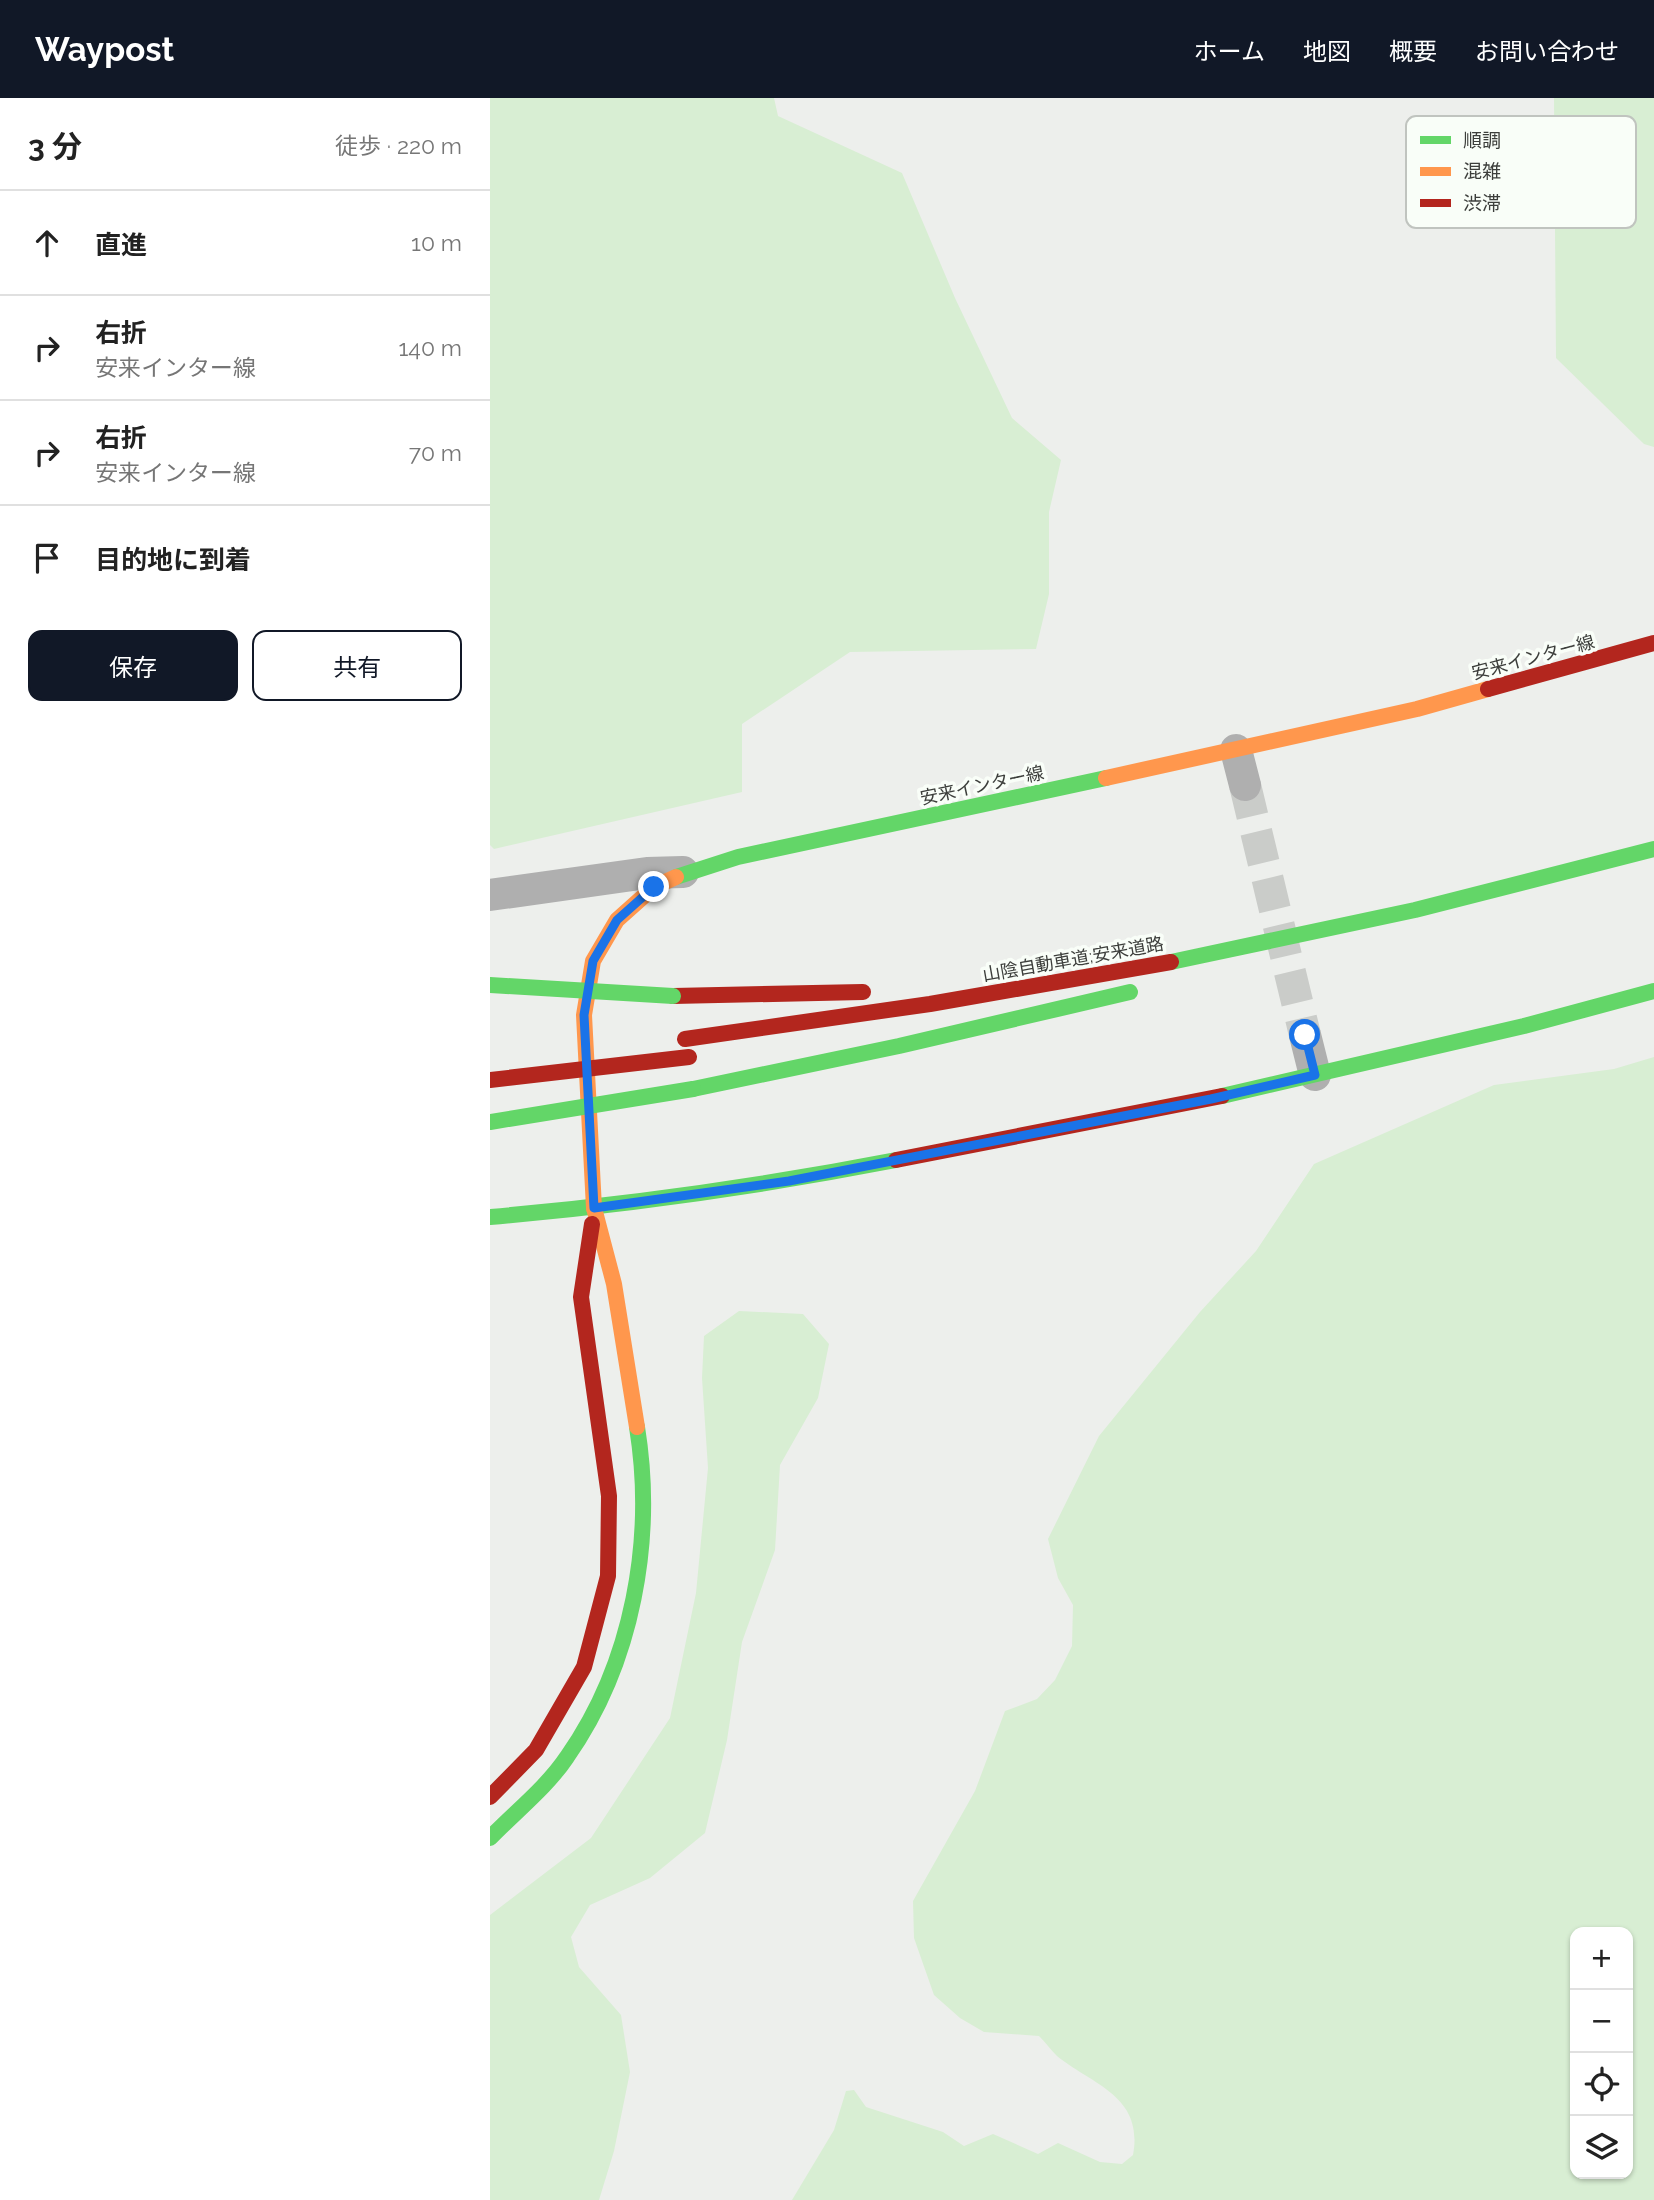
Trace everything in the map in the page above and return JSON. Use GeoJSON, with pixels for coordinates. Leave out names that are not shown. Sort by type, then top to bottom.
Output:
{"type":"FeatureCollection","features":[{"type":"Feature","properties":{"kind":"main road","name":"安来インター線"},"geometry":{"type":"LineString","coordinates":[[594,1208],[584,1015],[593,961],[617,920],[654,887],[687,872],[801,842],[1417,709],[1654,643]]}},
{"type":"Feature","properties":{"kind":"main road","name":"山陰自動車道;安来道路"},"geometry":{"type":"LineString","coordinates":[[679,1040],[863,1015],[1153,964],[1326,929],[1654,849]]}},
{"type":"Feature","properties":{"kind":"main road"},"geometry":{"type":"LineString","coordinates":[[1322,947],[1470,913]]}},
{"type":"Feature","properties":{"kind":"main road"},"geometry":{"type":"LineString","coordinates":[[937,986],[1153,964]]}},
{"type":"Feature","properties":{"kind":"main road"},"geometry":{"type":"LineString","coordinates":[[490,985],[673,996],[764,996],[874,991]]}},
{"type":"Feature","properties":{"kind":"main road"},"geometry":{"type":"LineString","coordinates":[[490,1122],[693,1089],[937,1038],[1147,986],[903,1028]]}},
{"type":"Feature","properties":{"kind":"main road"},"geometry":{"type":"LineString","coordinates":[[490,1217],[594,1208],[789,1181],[1211,1099],[1524,1026],[1654,991]]}},
{"type":"Feature","properties":{"kind":"main road"},"geometry":{"type":"LineString","coordinates":[[568,1053],[607,1048]]}},
{"type":"Feature","properties":{"kind":"main road"},"geometry":{"type":"LineString","coordinates":[[490,1080],[696,1056]]}},
{"type":"Feature","properties":{"kind":"main road"},"geometry":{"type":"LineString","coordinates":[[490,1797],[536,1750],[584,1667],[608,1577],[609,1496],[580,1297],[594,1208]]}},
{"type":"Feature","properties":{"kind":"main road"},"geometry":{"type":"LineString","coordinates":[[490,1838],[567,1758],[611,1678],[639,1584],[644,1469],[614,1284],[594,1208]]}},
{"type":"Feature","properties":{"kind":"street"},"geometry":{"type":"LineString","coordinates":[[1236,750],[1245,786]]}},
{"type":"Feature","properties":{"kind":"street"},"geometry":{"type":"LineString","coordinates":[[490,895],[647,873],[687,872]]}},
{"type":"Feature","properties":{"kind":"street"},"geometry":{"type":"LineString","coordinates":[[1305,1035],[1315,1075]]}},
{"type":"Feature","properties":{"kind":"green space"},"geometry":{"type":"Polygon","coordinates":[[[490,98],[774,98],[778,116],[902,173],[955,298],[1012,418],[1061,460],[1049,512],[1049,594],[1036,649],[850,652],[742,724],[742,792],[494,849],[490,845],[490,98]]]}},
{"type":"Feature","properties":{"kind":"green space"},"geometry":{"type":"Polygon","coordinates":[[[1554,98],[1654,98],[1654,447],[1644,444],[1556,358],[1555,228],[1636,228],[1636,116],[1554,116],[1554,98]]]}},
{"type":"Feature","properties":{"kind":"green space"},"geometry":{"type":"Polygon","coordinates":[[[1654,1057],[1654,2200],[792,2200],[834,2130],[846,2091],[854,2090],[866,2107],[943,2132],[964,2146],[993,2134],[1038,2154],[1058,2143],[1100,2162],[1122,2164],[1133,2155],[1134,2135],[1131,2119],[1113,2094],[1057,2056],[1039,2036],[984,2032],[960,2018],[934,1995],[914,1938],[913,1901],[975,1791],[1005,1711],[1037,1699],[1055,1680],[1072,1646],[1073,1605],[1058,1578],[1048,1539],[1099,1436],[1200,1312],[1256,1251],[1314,1164],[1494,1085],[1614,1069],[1654,1057]]]}},
{"type":"Feature","properties":{"kind":"green space"},"geometry":{"type":"Polygon","coordinates":[[[739,1311],[803,1314],[829,1344],[818,1398],[780,1465],[775,1550],[742,1642],[727,1740],[705,1833],[650,1878],[590,1905],[571,1937],[579,1967],[621,2015],[630,2072],[614,2151],[599,2200],[490,2200],[490,1915],[591,1838],[670,1718],[696,1593],[708,1468],[702,1378],[704,1336],[739,1311]]]}},
{"type":"Feature","properties":{"kind":"tunnel"},"geometry":{"type":"LineString","coordinates":[[1245,785],[1305,1035]]}},
{"type":"Feature","properties":{"kind":"traffic: fast"},"geometry":{"type":"LineString","coordinates":[[676,877],[738,857],[1106,778]]}},
{"type":"Feature","properties":{"kind":"traffic: fast"},"geometry":{"type":"LineString","coordinates":[[1171,962],[1415,910],[1654,849]]}},
{"type":"Feature","properties":{"kind":"traffic: fast"},"geometry":{"type":"LineString","coordinates":[[490,985],[673,996]]}},
{"type":"Feature","properties":{"kind":"traffic: fast"},"geometry":{"type":"LineString","coordinates":[[1222,1096],[1524,1026],[1654,991]]}},
{"type":"Feature","properties":{"kind":"traffic: fast"},"geometry":{"type":"LineString","coordinates":[[693,1089],[899,1046],[1130,992]]}},
{"type":"Feature","properties":{"kind":"traffic: fast"},"geometry":{"type":"LineString","coordinates":[[490,1122],[693,1089]]}},
{"type":"Feature","properties":{"kind":"traffic: fast"},"geometry":{"type":"LineString","coordinates":[[490,1217],[694,1194],[896,1160]]}},
{"type":"Feature","properties":{"kind":"traffic: fast"},"geometry":{"type":"LineString","coordinates":[[490,1838],[540,1789],[567,1757],[590,1720],[623,1641],[634,1599],[643,1513],[637,1427]]}},
{"type":"Feature","properties":{"kind":"traffic: slow"},"geometry":{"type":"LineString","coordinates":[[1106,778],[1417,709],[1488,689]]}},
{"type":"Feature","properties":{"kind":"traffic: slow"},"geometry":{"type":"LineString","coordinates":[[594,1208],[584,1015],[593,961],[617,920],[654,887],[676,877]]}},
{"type":"Feature","properties":{"kind":"traffic: slow"},"geometry":{"type":"LineString","coordinates":[[594,1208],[614,1284],[637,1427]]}},
{"type":"Feature","properties":{"kind":"traffic: jam"},"geometry":{"type":"LineString","coordinates":[[1488,689],[1654,643]]}},
{"type":"Feature","properties":{"kind":"traffic: jam"},"geometry":{"type":"LineString","coordinates":[[685,1039],[930,1004],[1171,962]]}},
{"type":"Feature","properties":{"kind":"traffic: jam"},"geometry":{"type":"LineString","coordinates":[[673,996],[863,992]]}},
{"type":"Feature","properties":{"kind":"traffic: jam"},"geometry":{"type":"LineString","coordinates":[[490,1080],[689,1057]]}},
{"type":"Feature","properties":{"kind":"traffic: jam"},"geometry":{"type":"LineString","coordinates":[[896,1160],[1222,1096]]}},
{"type":"Feature","properties":{"kind":"traffic: jam"},"geometry":{"type":"LineString","coordinates":[[490,1797],[536,1750],[584,1667],[608,1576],[609,1496],[581,1297],[592,1224]]}},
{"type":"Feature","properties":{"kind":"route"},"geometry":{"type":"LineString","coordinates":[[654,887],[617,920],[593,961],[584,1015],[594,1208],[789,1181],[1211,1099],[1315,1075],[1305,1035]]}}]}
